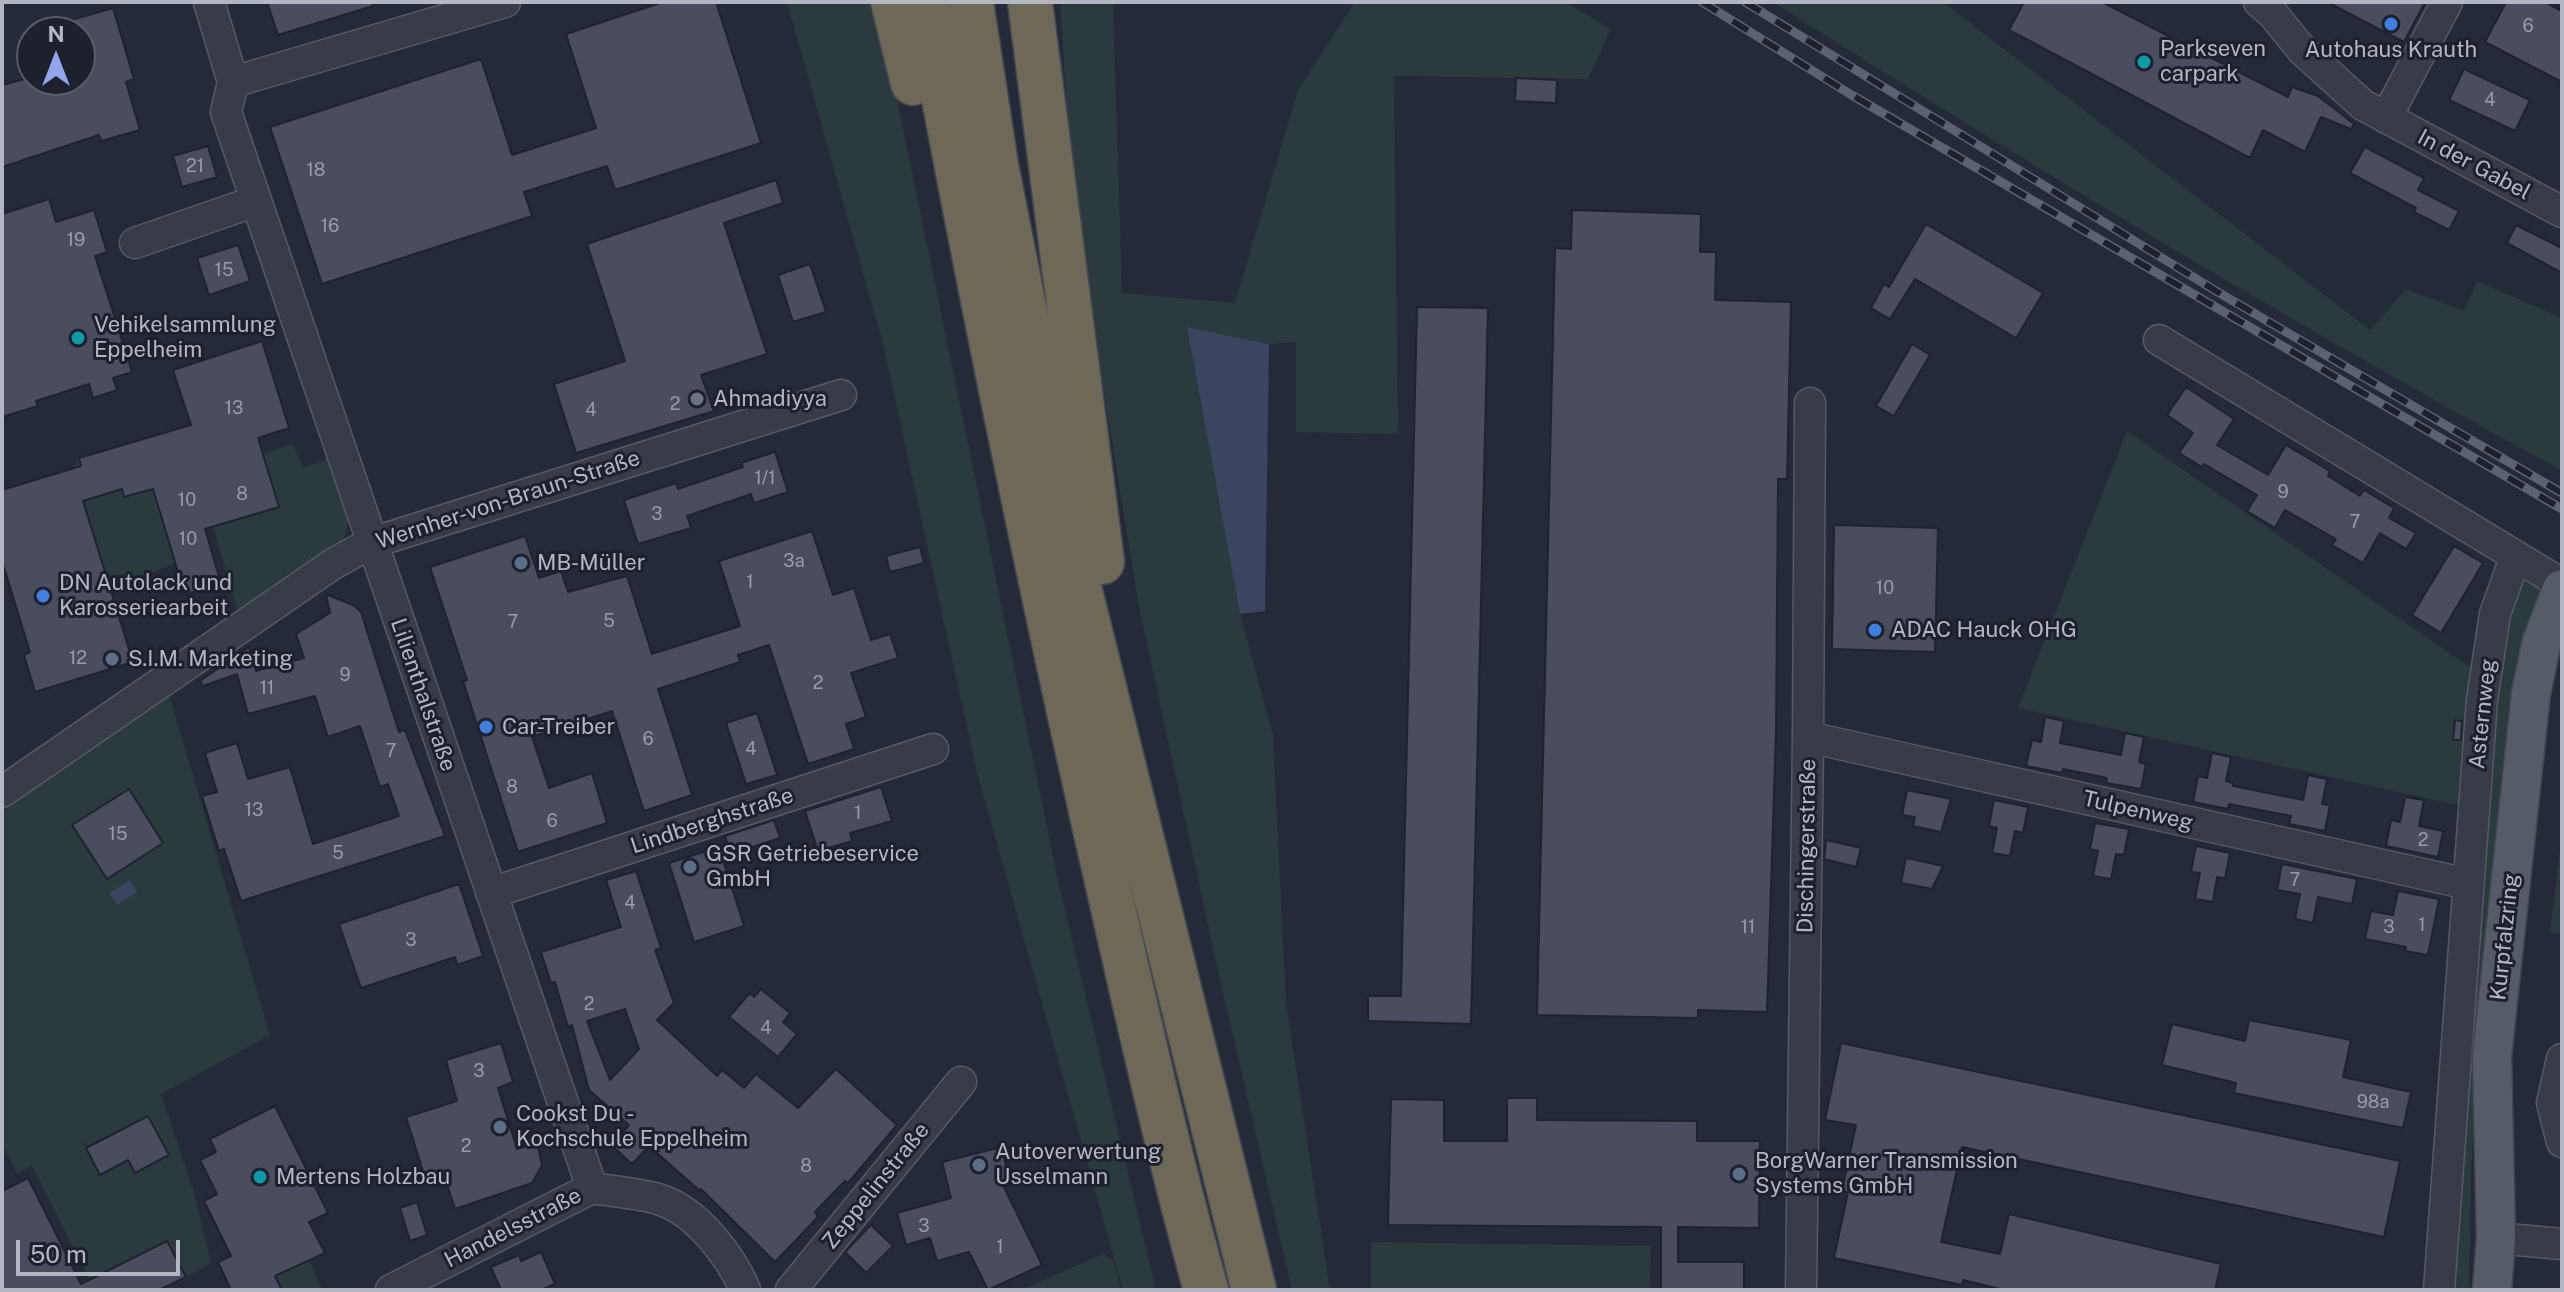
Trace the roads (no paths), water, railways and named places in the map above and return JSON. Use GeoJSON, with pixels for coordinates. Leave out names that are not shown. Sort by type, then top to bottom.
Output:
{"type":"FeatureCollection","features":[{"type":"Feature","properties":{"kind":"highway"},"geometry":{"type":"LineString","coordinates":[[893,2],[949,230],[977,282]]}},
{"type":"Feature","properties":{"kind":"highway"},"geometry":{"type":"LineString","coordinates":[[926,2],[977,282],[1044,602],[1158,1105],[1206,1290]]}},
{"type":"Feature","properties":{"kind":"highway"},"geometry":{"type":"LineString","coordinates":[[971,2],[996,165],[1080,591],[1254,1290]]}},
{"type":"Feature","properties":{"kind":"highway"},"geometry":{"type":"LineString","coordinates":[[1030,2],[1102,562],[1111,720]]}},
{"type":"Feature","properties":{"kind":"main road","name":"Kurpfalzring"},"geometry":{"type":"LineString","coordinates":[[2492,1290],[2496,1238],[2492,1056],[2531,693],[2542,641],[2561,589]]}},
{"type":"Feature","properties":{"kind":"street","name":"Lilienthalstraße"},"geometry":{"type":"LineString","coordinates":[[209,2],[233,82],[226,112],[592,1188]]}},
{"type":"Feature","properties":{"kind":"street"},"geometry":{"type":"LineString","coordinates":[[233,82],[505,2]]}},
{"type":"Feature","properties":{"kind":"street","name":"In der Gabel"},"geometry":{"type":"LineString","coordinates":[[2259,2],[2330,77],[2363,105],[2562,212]]}},
{"type":"Feature","properties":{"kind":"street"},"geometry":{"type":"LineString","coordinates":[[2386,118],[2447,2]]}},
{"type":"Feature","properties":{"kind":"street"},"geometry":{"type":"LineString","coordinates":[[135,243],[256,201]]}},
{"type":"Feature","properties":{"kind":"street"},"geometry":{"type":"LineString","coordinates":[[2159,340],[2561,589]]}},
{"type":"Feature","properties":{"kind":"street","name":"Wernher-von-Braun-Straße"},"geometry":{"type":"LineString","coordinates":[[2,792],[333,564],[371,543],[841,395]]}},
{"type":"Feature","properties":{"kind":"street","name":"Dischingerstraße"},"geometry":{"type":"LineString","coordinates":[[1801,1290],[1810,403]]}},
{"type":"Feature","properties":{"kind":"street","name":"Asternweg"},"geometry":{"type":"LineString","coordinates":[[2439,1290],[2482,700],[2495,614],[2515,558]]}},
{"type":"Feature","properties":{"kind":"street","name":"Tulpenweg"},"geometry":{"type":"LineString","coordinates":[[1808,737],[2468,884]]}},
{"type":"Feature","properties":{"kind":"street","name":"Lindberghstraße"},"geometry":{"type":"LineString","coordinates":[[491,893],[933,749]]}},
{"type":"Feature","properties":{"kind":"street"},"geometry":{"type":"LineString","coordinates":[[2562,1059],[2552,1103],[2562,1142]]}},
{"type":"Feature","properties":{"kind":"street","name":"Zeppelinstraße"},"geometry":{"type":"LineString","coordinates":[[791,1290],[961,1082]]}},
{"type":"Feature","properties":{"kind":"street"},"geometry":{"type":"LineString","coordinates":[[592,1188],[662,1200],[701,1225],[735,1267],[745,1290]]}},
{"type":"Feature","properties":{"kind":"street","name":"Handelsstraße"},"geometry":{"type":"LineString","coordinates":[[397,1288],[592,1188]]}},
{"type":"Feature","properties":{"kind":"street"},"geometry":{"type":"LineString","coordinates":[[2496,1238],[2562,1244]]}},
{"type":"Feature","properties":{"kind":"water"},"geometry":{"type":"Polygon","coordinates":[[[1187,327],[1269,344],[1265,611],[1240,614],[1187,327]]]}},
{"type":"Feature","properties":{"kind":"water"},"geometry":{"type":"Polygon","coordinates":[[[130,880],[137,892],[117,905],[109,893],[130,880]]]}},
{"type":"Feature","properties":{"kind":"railway"},"geometry":{"type":"LineString","coordinates":[[1702,2],[1850,94],[2562,509]]}},
{"type":"Feature","properties":{"kind":"railway"},"geometry":{"type":"LineString","coordinates":[[1745,2],[2216,291],[2562,493]]}},
{"type":"Feature","properties":{"kind":"place","name":"Autohaus Krauth"},"geometry":{"type":"Point","coordinates":[2391,24]}},
{"type":"Feature","properties":{"kind":"place","name":"Parkseven carpark"},"geometry":{"type":"Point","coordinates":[2144,62]}},
{"type":"Feature","properties":{"kind":"place","name":"Vehikelsammlung Eppelheim"},"geometry":{"type":"Point","coordinates":[78,338]}},
{"type":"Feature","properties":{"kind":"place","name":"Ahmadiyya"},"geometry":{"type":"Point","coordinates":[697,399]}},
{"type":"Feature","properties":{"kind":"place","name":"MB-Müller"},"geometry":{"type":"Point","coordinates":[521,563]}},
{"type":"Feature","properties":{"kind":"place","name":"DN Autolack und Karosseriearbeit"},"geometry":{"type":"Point","coordinates":[43,596]}},
{"type":"Feature","properties":{"kind":"place","name":"ADAC Hauck OHG"},"geometry":{"type":"Point","coordinates":[1875,630]}},
{"type":"Feature","properties":{"kind":"place","name":"S.I.M. Marketing"},"geometry":{"type":"Point","coordinates":[112,659]}},
{"type":"Feature","properties":{"kind":"place","name":"Car-Treiber"},"geometry":{"type":"Point","coordinates":[486,727]}},
{"type":"Feature","properties":{"kind":"place","name":"GSR Getriebeservice GmbH"},"geometry":{"type":"Point","coordinates":[690,867]}},
{"type":"Feature","properties":{"kind":"place","name":"Cookst Du - Kochschule Eppelheim"},"geometry":{"type":"Point","coordinates":[500,1127]}},
{"type":"Feature","properties":{"kind":"place","name":"Autoverwertung Usselmann"},"geometry":{"type":"Point","coordinates":[979,1165]}},
{"type":"Feature","properties":{"kind":"place","name":"BorgWarner Transmission Systems GmbH"},"geometry":{"type":"Point","coordinates":[1739,1174]}},
{"type":"Feature","properties":{"kind":"place","name":"Mertens Holzbau"},"geometry":{"type":"Point","coordinates":[260,1177]}}]}
